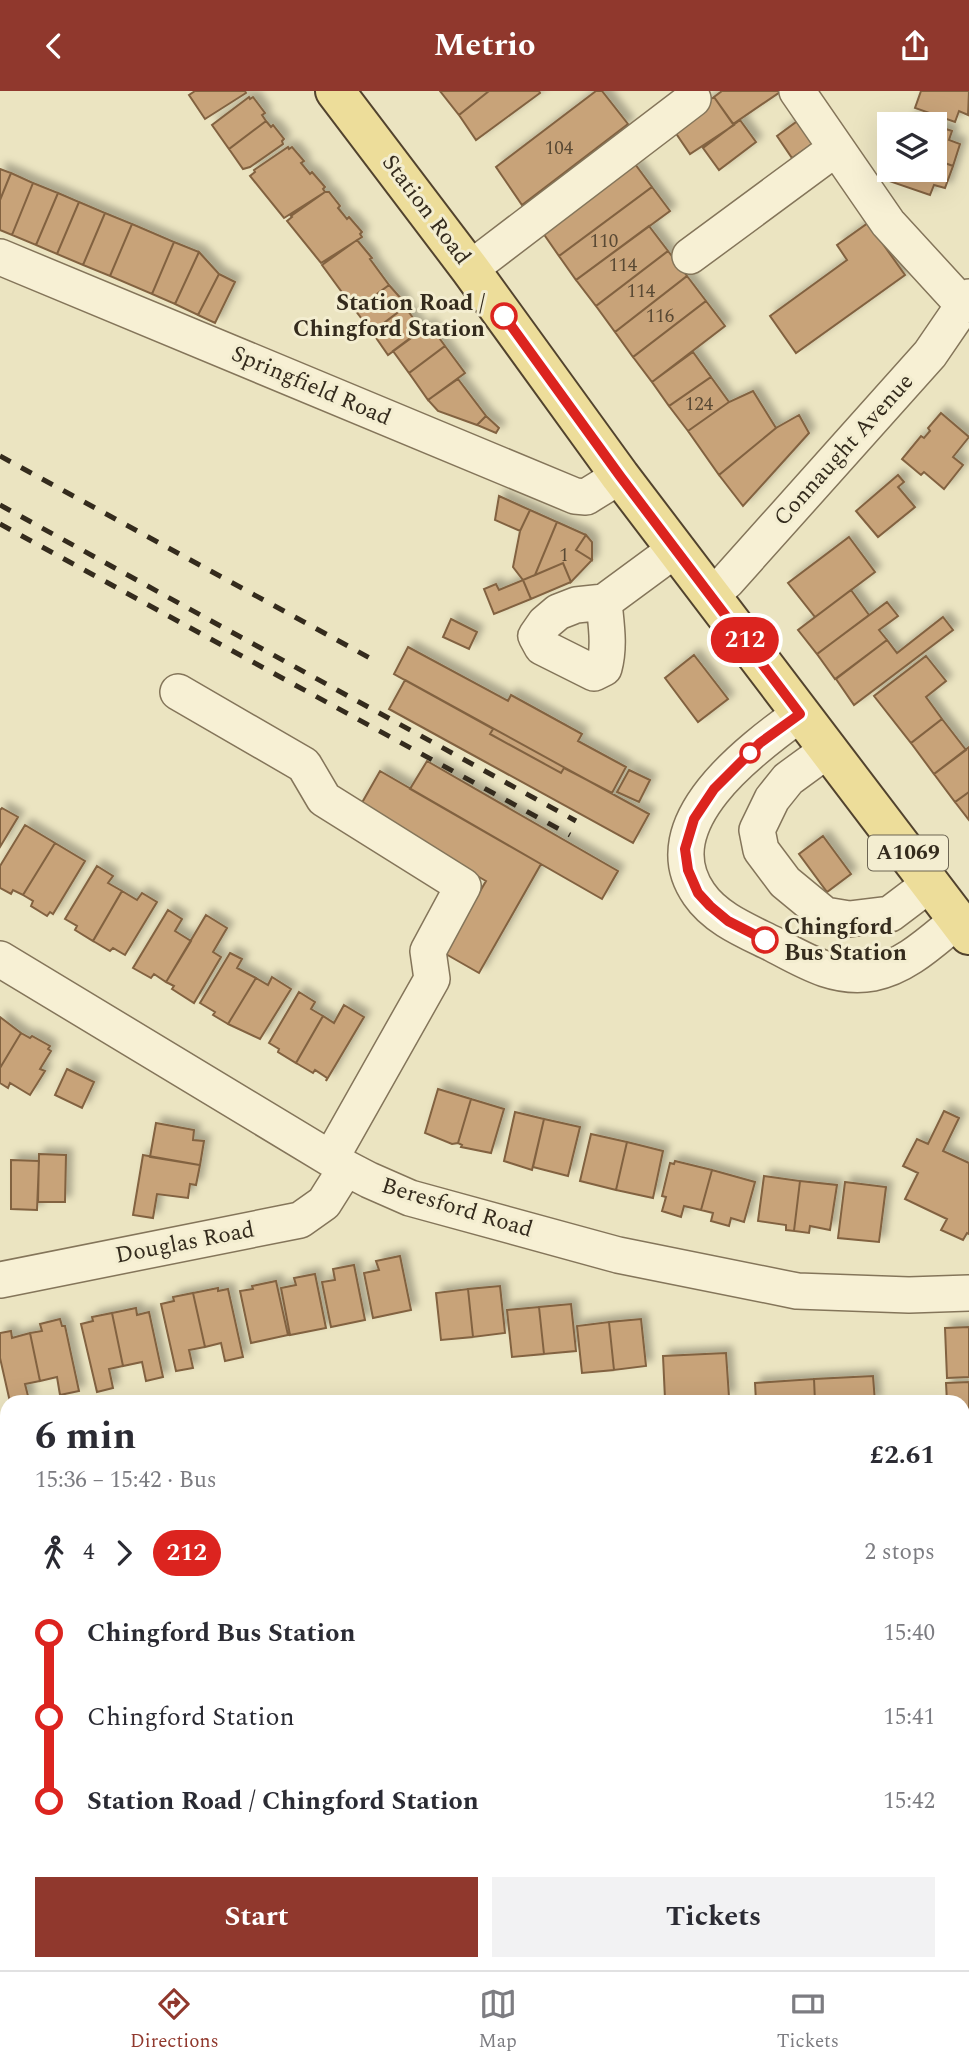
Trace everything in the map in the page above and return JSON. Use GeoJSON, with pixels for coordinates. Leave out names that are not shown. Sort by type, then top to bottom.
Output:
{"type":"FeatureCollection","features":[{"type":"Feature","properties":{"kind":"main road","name":"Station Road"},"geometry":{"type":"LineString","coordinates":[[335,91],[470,269],[620,476],[964,927]]}},
{"type":"Feature","properties":{"kind":"street"},"geometry":{"type":"LineString","coordinates":[[797,91],[888,223],[966,301]]}},
{"type":"Feature","properties":{"kind":"street"},"geometry":{"type":"LineString","coordinates":[[470,269],[693,99]]}},
{"type":"Feature","properties":{"kind":"street"},"geometry":{"type":"LineString","coordinates":[[690,256],[835,149]]}},
{"type":"Feature","properties":{"kind":"street","name":"Springfield Road"},"geometry":{"type":"LineString","coordinates":[[0,257],[575,496],[586,497],[620,476]]}},
{"type":"Feature","properties":{"kind":"street","name":"Connaught Avenue"},"geometry":{"type":"LineString","coordinates":[[711,596],[727,582],[930,354],[966,301]]}},
{"type":"Feature","properties":{"kind":"street"},"geometry":{"type":"LineString","coordinates":[[604,602],[676,549]]}},
{"type":"Feature","properties":{"kind":"street","name":"Douglas Road"},"geometry":{"type":"LineString","coordinates":[[0,1280],[300,1220],[324,1203],[339,1163],[432,979],[428,951],[463,886],[324,799],[304,765],[178,692]]}},
{"type":"Feature","properties":{"kind":"street"},"geometry":{"type":"LineString","coordinates":[[800,714],[760,743],[714,789],[694,819],[685,849],[688,870],[698,893],[728,921],[814,966],[846,975],[873,973],[894,967],[964,927]]}},
{"type":"Feature","properties":{"kind":"street"},"geometry":{"type":"LineString","coordinates":[[829,749],[788,779],[772,799],[757,830],[761,850],[773,867],[785,882],[825,915],[849,919],[890,914],[931,883]]}},
{"type":"Feature","properties":{"kind":"street","name":"Beresford Road"},"geometry":{"type":"LineString","coordinates":[[0,959],[369,1181],[410,1198],[618,1255],[797,1291],[909,1295],[969,1293]]}},
{"type":"Feature","properties":{"kind":"building"},"geometry":{"type":"Polygon","coordinates":[[[195,91],[246,93],[205,119],[189,95],[195,91]]]}},
{"type":"Feature","properties":{"kind":"building"},"geometry":{"type":"Polygon","coordinates":[[[440,91],[489,91],[459,115],[440,91]]]}},
{"type":"Feature","properties":{"kind":"building"},"geometry":{"type":"Polygon","coordinates":[[[489,91],[540,93],[476,140],[459,115],[489,91]]]}},
{"type":"Feature","properties":{"kind":"building"},"geometry":{"type":"Polygon","coordinates":[[[596,91],[602,91],[628,124],[522,205],[496,167],[596,91]]]}},
{"type":"Feature","properties":{"kind":"building"},"geometry":{"type":"Polygon","coordinates":[[[722,91],[780,92],[733,124],[714,97],[722,91]]]}},
{"type":"Feature","properties":{"kind":"building"},"geometry":{"type":"Polygon","coordinates":[[[921,91],[969,91],[968,115],[959,111],[955,122],[947,119],[947,112],[926,112],[915,108],[921,91]]]}},
{"type":"Feature","properties":{"kind":"building"},"geometry":{"type":"Polygon","coordinates":[[[249,97],[253,97],[265,113],[262,115],[266,121],[229,149],[212,125],[249,97]]]}},
{"type":"Feature","properties":{"kind":"building"},"geometry":{"type":"Polygon","coordinates":[[[714,97],[734,125],[690,154],[671,126],[714,97]]]}},
{"type":"Feature","properties":{"kind":"building"},"geometry":{"type":"Polygon","coordinates":[[[807,114],[823,137],[792,158],[777,136],[807,114]]]}},
{"type":"Feature","properties":{"kind":"building"},"geometry":{"type":"Polygon","coordinates":[[[740,120],[756,142],[719,170],[703,148],[740,120]]]}},
{"type":"Feature","properties":{"kind":"building"},"geometry":{"type":"Polygon","coordinates":[[[266,121],[271,127],[273,125],[284,139],[283,144],[243,169],[229,149],[266,121]]]}},
{"type":"Feature","properties":{"kind":"building"},"geometry":{"type":"Polygon","coordinates":[[[947,129],[952,131],[949,140],[960,144],[953,166],[947,164],[947,129]]]}},
{"type":"Feature","properties":{"kind":"building"},"geometry":{"type":"Polygon","coordinates":[[[292,147],[304,161],[301,163],[325,187],[325,192],[284,218],[250,176],[254,170],[292,147]]]}},
{"type":"Feature","properties":{"kind":"building"},"geometry":{"type":"Polygon","coordinates":[[[635,164],[652,187],[559,256],[543,233],[635,164]]]}},
{"type":"Feature","properties":{"kind":"building"},"geometry":{"type":"Polygon","coordinates":[[[947,164],[953,166],[945,188],[934,185],[930,195],[892,182],[947,182],[947,164]]]}},
{"type":"Feature","properties":{"kind":"building"},"geometry":{"type":"Polygon","coordinates":[[[0,169],[11,173],[0,200],[0,169]]]}},
{"type":"Feature","properties":{"kind":"building"},"geometry":{"type":"Polygon","coordinates":[[[11,173],[33,183],[12,235],[0,230],[0,200],[11,173]]]}},
{"type":"Feature","properties":{"kind":"building"},"geometry":{"type":"Polygon","coordinates":[[[33,183],[58,193],[36,245],[12,235],[33,183]]]}},
{"type":"Feature","properties":{"kind":"building"},"geometry":{"type":"Polygon","coordinates":[[[652,187],[670,211],[576,280],[559,256],[652,187]]]}},
{"type":"Feature","properties":{"kind":"building"},"geometry":{"type":"Polygon","coordinates":[[[325,192],[329,192],[347,219],[349,217],[362,232],[362,237],[321,263],[287,221],[325,192]]]}},
{"type":"Feature","properties":{"kind":"building"},"geometry":{"type":"Polygon","coordinates":[[[58,193],[79,202],[57,254],[36,245],[58,193]]]}},
{"type":"Feature","properties":{"kind":"building"},"geometry":{"type":"Polygon","coordinates":[[[79,202],[105,213],[83,265],[57,254],[79,202]]]}},
{"type":"Feature","properties":{"kind":"building"},"geometry":{"type":"Polygon","coordinates":[[[105,213],[132,224],[110,276],[83,265],[105,213]]]}},
{"type":"Feature","properties":{"kind":"building"},"geometry":{"type":"Polygon","coordinates":[[[868,223],[905,275],[796,353],[770,316],[847,260],[837,245],[868,223]]]}},
{"type":"Feature","properties":{"kind":"building"},"geometry":{"type":"Polygon","coordinates":[[[132,224],[174,242],[152,294],[110,276],[132,224]]]}},
{"type":"Feature","properties":{"kind":"building"},"geometry":{"type":"Polygon","coordinates":[[[649,226],[668,251],[596,306],[576,280],[649,226]]]}},
{"type":"Feature","properties":{"kind":"building"},"geometry":{"type":"Polygon","coordinates":[[[357,240],[389,285],[355,310],[322,265],[357,240]]]}},
{"type":"Feature","properties":{"kind":"building"},"geometry":{"type":"Polygon","coordinates":[[[174,242],[199,252],[175,304],[152,294],[174,242]]]}},
{"type":"Feature","properties":{"kind":"building"},"geometry":{"type":"Polygon","coordinates":[[[668,251],[687,276],[615,332],[596,306],[668,251]]]}},
{"type":"Feature","properties":{"kind":"building"},"geometry":{"type":"Polygon","coordinates":[[[199,252],[219,274],[198,315],[175,304],[199,252]]]}},
{"type":"Feature","properties":{"kind":"building"},"geometry":{"type":"Polygon","coordinates":[[[219,274],[235,282],[215,323],[198,315],[219,274]]]}},
{"type":"Feature","properties":{"kind":"building"},"geometry":{"type":"Polygon","coordinates":[[[687,276],[706,301],[633,357],[615,332],[687,276]]]}},
{"type":"Feature","properties":{"kind":"building"},"geometry":{"type":"Polygon","coordinates":[[[389,285],[404,302],[405,307],[372,332],[355,310],[389,285]]]}},
{"type":"Feature","properties":{"kind":"building"},"geometry":{"type":"Polygon","coordinates":[[[706,301],[725,326],[652,382],[633,357],[706,301]]]}},
{"type":"Feature","properties":{"kind":"building"},"geometry":{"type":"Polygon","coordinates":[[[405,307],[422,330],[388,355],[372,332],[405,307]]]}},
{"type":"Feature","properties":{"kind":"building"},"geometry":{"type":"Polygon","coordinates":[[[429,324],[445,346],[409,373],[393,351],[429,324]]]}},
{"type":"Feature","properties":{"kind":"building"},"geometry":{"type":"Polygon","coordinates":[[[445,346],[465,373],[428,400],[409,373],[445,346]]]}},
{"type":"Feature","properties":{"kind":"building"},"geometry":{"type":"Polygon","coordinates":[[[693,352],[711,377],[669,406],[652,382],[693,352]]]}},
{"type":"Feature","properties":{"kind":"building"},"geometry":{"type":"Polygon","coordinates":[[[711,377],[729,402],[688,431],[669,406],[711,377]]]}},
{"type":"Feature","properties":{"kind":"building"},"geometry":{"type":"Polygon","coordinates":[[[458,379],[486,416],[477,425],[438,411],[428,400],[458,379]]]}},
{"type":"Feature","properties":{"kind":"building"},"geometry":{"type":"Polygon","coordinates":[[[753,391],[776,428],[719,475],[688,431],[729,402],[753,391]]]}},
{"type":"Feature","properties":{"kind":"building"},"geometry":{"type":"Polygon","coordinates":[[[941,413],[969,437],[953,457],[963,465],[944,489],[924,472],[921,475],[902,459],[921,436],[924,438],[930,431],[928,428],[941,413]]]}},
{"type":"Feature","properties":{"kind":"building"},"geometry":{"type":"Polygon","coordinates":[[[799,415],[809,433],[743,506],[719,475],[776,428],[799,415]]]}},
{"type":"Feature","properties":{"kind":"building"},"geometry":{"type":"Polygon","coordinates":[[[486,416],[499,428],[496,433],[477,425],[486,416]]]}},
{"type":"Feature","properties":{"kind":"building"},"geometry":{"type":"Polygon","coordinates":[[[898,475],[904,482],[898,487],[915,507],[878,537],[856,511],[898,475]]]}},
{"type":"Feature","properties":{"kind":"building"},"geometry":{"type":"Polygon","coordinates":[[[499,496],[530,510],[520,531],[495,520],[499,496]]]}},
{"type":"Feature","properties":{"kind":"building"},"geometry":{"type":"Polygon","coordinates":[[[530,510],[557,522],[535,575],[523,580],[513,567],[520,531],[530,510]]]}},
{"type":"Feature","properties":{"kind":"building"},"geometry":{"type":"Polygon","coordinates":[[[557,522],[586,535],[576,550],[592,560],[571,582],[563,563],[535,575],[557,522]]]}},
{"type":"Feature","properties":{"kind":"building"},"geometry":{"type":"Polygon","coordinates":[[[586,535],[592,542],[592,560],[576,550],[586,535]]]}},
{"type":"Feature","properties":{"kind":"building"},"geometry":{"type":"Polygon","coordinates":[[[849,537],[875,572],[815,617],[788,583],[849,537]]]}},
{"type":"Feature","properties":{"kind":"building"},"geometry":{"type":"Polygon","coordinates":[[[563,563],[571,582],[531,599],[523,580],[563,563]]]}},
{"type":"Feature","properties":{"kind":"building"},"geometry":{"type":"Polygon","coordinates":[[[523,580],[531,599],[494,614],[484,589],[496,584],[499,590],[523,580]]]}},
{"type":"Feature","properties":{"kind":"building"},"geometry":{"type":"Polygon","coordinates":[[[851,590],[869,615],[817,654],[798,630],[851,590]]]}},
{"type":"Feature","properties":{"kind":"building"},"geometry":{"type":"Polygon","coordinates":[[[887,602],[898,616],[879,630],[887,640],[835,679],[817,654],[887,602]]]}},
{"type":"Feature","properties":{"kind":"building"},"geometry":{"type":"Polygon","coordinates":[[[943,617],[953,630],[854,705],[836,679],[887,640],[897,653],[943,617]]]}},
{"type":"Feature","properties":{"kind":"building"},"geometry":{"type":"Polygon","coordinates":[[[451,619],[477,632],[469,649],[443,637],[451,619]]]}},
{"type":"Feature","properties":{"kind":"building"},"geometry":{"type":"Polygon","coordinates":[[[408,647],[508,701],[511,695],[582,734],[578,741],[626,767],[612,793],[564,768],[561,773],[490,734],[493,729],[394,674],[408,647]]]}},
{"type":"Feature","properties":{"kind":"building"},"geometry":{"type":"Polygon","coordinates":[[[694,655],[728,699],[698,722],[665,678],[694,655]]]}},
{"type":"Feature","properties":{"kind":"building"},"geometry":{"type":"Polygon","coordinates":[[[926,656],[946,681],[926,697],[942,719],[911,743],[874,696],[926,656]]]}},
{"type":"Feature","properties":{"kind":"building"},"geometry":{"type":"Polygon","coordinates":[[[405,680],[649,814],[633,843],[389,709],[405,680]]]}},
{"type":"Feature","properties":{"kind":"building"},"geometry":{"type":"Polygon","coordinates":[[[942,719],[966,750],[934,774],[911,743],[942,719]]]}},
{"type":"Feature","properties":{"kind":"building"},"geometry":{"type":"Polygon","coordinates":[[[969,747],[969,792],[955,802],[934,774],[969,747]]]}},
{"type":"Feature","properties":{"kind":"building"},"geometry":{"type":"Polygon","coordinates":[[[427,761],[618,871],[602,899],[410,789],[427,761]]]}},
{"type":"Feature","properties":{"kind":"building"},"geometry":{"type":"Polygon","coordinates":[[[629,770],[650,780],[639,802],[617,792],[629,770]]]}},
{"type":"Feature","properties":{"kind":"building"},"geometry":{"type":"Polygon","coordinates":[[[380,771],[541,864],[479,973],[444,953],[486,881],[359,808],[380,771]]]}},
{"type":"Feature","properties":{"kind":"building"},"geometry":{"type":"Polygon","coordinates":[[[969,792],[969,820],[955,802],[969,792]]]}},
{"type":"Feature","properties":{"kind":"building"},"geometry":{"type":"Polygon","coordinates":[[[2,808],[18,817],[0,847],[0,810],[2,808]]]}},
{"type":"Feature","properties":{"kind":"building"},"geometry":{"type":"Polygon","coordinates":[[[25,825],[55,843],[23,895],[13,890],[11,894],[0,888],[0,866],[25,825]]]}},
{"type":"Feature","properties":{"kind":"building"},"geometry":{"type":"Polygon","coordinates":[[[823,836],[851,874],[827,892],[799,854],[823,836]]]}},
{"type":"Feature","properties":{"kind":"building"},"geometry":{"type":"Polygon","coordinates":[[[55,843],[85,861],[53,914],[50,912],[47,916],[31,906],[33,901],[23,895],[55,843]]]}},
{"type":"Feature","properties":{"kind":"building"},"geometry":{"type":"Polygon","coordinates":[[[97,866],[113,876],[108,883],[122,891],[93,941],[75,930],[77,926],[65,919],[97,866]]]}},
{"type":"Feature","properties":{"kind":"building"},"geometry":{"type":"Polygon","coordinates":[[[122,891],[137,900],[142,893],[157,902],[125,955],[113,948],[110,951],[93,941],[122,891]]]}},
{"type":"Feature","properties":{"kind":"building"},"geometry":{"type":"Polygon","coordinates":[[[168,910],[182,919],[175,931],[191,941],[166,982],[154,974],[151,978],[133,968],[168,910]]]}},
{"type":"Feature","properties":{"kind":"building"},"geometry":{"type":"Polygon","coordinates":[[[206,915],[227,928],[213,952],[221,957],[194,1003],[166,982],[206,915]]]}},
{"type":"Feature","properties":{"kind":"building"},"geometry":{"type":"Polygon","coordinates":[[[230,953],[242,959],[237,968],[256,978],[228,1024],[200,1003],[230,953]]]}},
{"type":"Feature","properties":{"kind":"building"},"geometry":{"type":"Polygon","coordinates":[[[272,977],[291,989],[260,1039],[228,1024],[256,978],[268,985],[272,977]]]}},
{"type":"Feature","properties":{"kind":"building"},"geometry":{"type":"Polygon","coordinates":[[[299,992],[315,1002],[311,1009],[323,1016],[296,1063],[269,1043],[299,992]]]}},
{"type":"Feature","properties":{"kind":"building"},"geometry":{"type":"Polygon","coordinates":[[[344,1005],[364,1017],[326,1081],[327,1078],[315,1070],[313,1073],[296,1063],[323,1016],[334,1023],[344,1005]]]}},
{"type":"Feature","properties":{"kind":"building"},"geometry":{"type":"Polygon","coordinates":[[[0,1017],[21,1033],[0,1068],[0,1017]]]}},
{"type":"Feature","properties":{"kind":"building"},"geometry":{"type":"Polygon","coordinates":[[[21,1033],[50,1046],[48,1049],[51,1051],[40,1069],[45,1071],[30,1095],[10,1083],[8,1088],[0,1083],[0,1068],[21,1033]]]}},
{"type":"Feature","properties":{"kind":"building"},"geometry":{"type":"Polygon","coordinates":[[[67,1069],[94,1082],[82,1108],[55,1095],[67,1069]]]}},
{"type":"Feature","properties":{"kind":"building"},"geometry":{"type":"Polygon","coordinates":[[[438,1089],[471,1099],[458,1143],[452,1144],[425,1133],[438,1089]]]}},
{"type":"Feature","properties":{"kind":"building"},"geometry":{"type":"Polygon","coordinates":[[[471,1099],[504,1109],[491,1153],[461,1147],[458,1143],[471,1099]]]}},
{"type":"Feature","properties":{"kind":"building"},"geometry":{"type":"Polygon","coordinates":[[[944,1111],[959,1118],[943,1151],[969,1163],[969,1234],[967,1233],[963,1240],[941,1230],[947,1219],[905,1199],[918,1173],[903,1166],[917,1139],[928,1144],[944,1111]]]}},
{"type":"Feature","properties":{"kind":"building"},"geometry":{"type":"Polygon","coordinates":[[[515,1112],[544,1119],[532,1170],[504,1161],[515,1112]]]}},
{"type":"Feature","properties":{"kind":"building"},"geometry":{"type":"Polygon","coordinates":[[[544,1119],[580,1127],[568,1176],[533,1167],[544,1119]]]}},
{"type":"Feature","properties":{"kind":"building"},"geometry":{"type":"Polygon","coordinates":[[[156,1123],[194,1130],[193,1140],[204,1141],[200,1165],[150,1157],[156,1123]]]}},
{"type":"Feature","properties":{"kind":"building"},"geometry":{"type":"Polygon","coordinates":[[[591,1134],[627,1142],[616,1190],[580,1181],[591,1134]]]}},
{"type":"Feature","properties":{"kind":"building"},"geometry":{"type":"Polygon","coordinates":[[[627,1142],[663,1151],[653,1198],[616,1190],[627,1142]]]}},
{"type":"Feature","properties":{"kind":"building"},"geometry":{"type":"Polygon","coordinates":[[[39,1154],[66,1155],[65,1202],[38,1202],[39,1154]]]}},
{"type":"Feature","properties":{"kind":"building"},"geometry":{"type":"Polygon","coordinates":[[[143,1155],[200,1165],[196,1185],[190,1184],[188,1198],[157,1194],[153,1218],[133,1215],[143,1155]]]}},
{"type":"Feature","properties":{"kind":"building"},"geometry":{"type":"Polygon","coordinates":[[[11,1160],[39,1161],[37,1210],[11,1209],[11,1160]]]}},
{"type":"Feature","properties":{"kind":"building"},"geometry":{"type":"Polygon","coordinates":[[[675,1161],[712,1170],[701,1210],[684,1206],[681,1217],[662,1211],[666,1197],[662,1196],[670,1163],[674,1164],[675,1161]]]}},
{"type":"Feature","properties":{"kind":"building"},"geometry":{"type":"Polygon","coordinates":[[[712,1170],[755,1182],[744,1222],[731,1218],[729,1226],[711,1221],[713,1213],[701,1210],[712,1170]]]}},
{"type":"Feature","properties":{"kind":"building"},"geometry":{"type":"Polygon","coordinates":[[[764,1176],[800,1181],[794,1231],[786,1230],[786,1225],[758,1221],[764,1176]]]}},
{"type":"Feature","properties":{"kind":"building"},"geometry":{"type":"Polygon","coordinates":[[[800,1181],[837,1185],[830,1230],[810,1226],[809,1233],[794,1231],[800,1181]]]}},
{"type":"Feature","properties":{"kind":"building"},"geometry":{"type":"Polygon","coordinates":[[[845,1182],[886,1187],[879,1242],[838,1238],[845,1182]]]}},
{"type":"Feature","properties":{"kind":"building"},"geometry":{"type":"Polygon","coordinates":[[[400,1256],[411,1310],[373,1318],[364,1273],[379,1270],[376,1261],[400,1256]]]}},
{"type":"Feature","properties":{"kind":"building"},"geometry":{"type":"Polygon","coordinates":[[[354,1265],[365,1320],[331,1327],[322,1282],[335,1280],[333,1269],[354,1265]]]}},
{"type":"Feature","properties":{"kind":"building"},"geometry":{"type":"Polygon","coordinates":[[[315,1274],[326,1328],[290,1335],[281,1288],[296,1285],[294,1278],[315,1274]]]}},
{"type":"Feature","properties":{"kind":"building"},"geometry":{"type":"Polygon","coordinates":[[[276,1281],[288,1335],[251,1343],[240,1291],[276,1281]]]}},
{"type":"Feature","properties":{"kind":"building"},"geometry":{"type":"Polygon","coordinates":[[[500,1286],[505,1333],[473,1337],[468,1289],[500,1286]]]}},
{"type":"Feature","properties":{"kind":"building"},"geometry":{"type":"Polygon","coordinates":[[[218,1288],[218,1291],[228,1289],[243,1357],[225,1361],[221,1343],[205,1347],[193,1293],[218,1288]]]}},
{"type":"Feature","properties":{"kind":"building"},"geometry":{"type":"Polygon","coordinates":[[[468,1289],[473,1337],[441,1340],[436,1293],[468,1289]]]}},
{"type":"Feature","properties":{"kind":"building"},"geometry":{"type":"Polygon","coordinates":[[[193,1293],[205,1347],[189,1350],[193,1368],[176,1371],[161,1304],[174,1301],[173,1297],[193,1293]]]}},
{"type":"Feature","properties":{"kind":"building"},"geometry":{"type":"Polygon","coordinates":[[[571,1304],[576,1351],[544,1354],[539,1307],[571,1304]]]}},
{"type":"Feature","properties":{"kind":"building"},"geometry":{"type":"Polygon","coordinates":[[[539,1307],[544,1354],[512,1357],[507,1310],[539,1307]]]}},
{"type":"Feature","properties":{"kind":"building"},"geometry":{"type":"Polygon","coordinates":[[[136,1308],[137,1315],[149,1312],[163,1377],[146,1381],[142,1362],[123,1366],[112,1313],[136,1308]]]}},
{"type":"Feature","properties":{"kind":"building"},"geometry":{"type":"Polygon","coordinates":[[[112,1313],[123,1366],[109,1369],[113,1388],[97,1392],[81,1324],[93,1321],[92,1317],[112,1313]]]}},
{"type":"Feature","properties":{"kind":"building"},"geometry":{"type":"Polygon","coordinates":[[[60,1319],[62,1326],[65,1326],[79,1391],[60,1395],[57,1377],[40,1381],[30,1333],[42,1331],[40,1324],[60,1319]]]}},
{"type":"Feature","properties":{"kind":"building"},"geometry":{"type":"Polygon","coordinates":[[[641,1319],[646,1366],[614,1370],[609,1322],[641,1319]]]}},
{"type":"Feature","properties":{"kind":"building"},"geometry":{"type":"Polygon","coordinates":[[[609,1322],[614,1370],[582,1373],[577,1326],[609,1322]]]}},
{"type":"Feature","properties":{"kind":"building"},"geometry":{"type":"Polygon","coordinates":[[[969,1327],[969,1377],[947,1378],[945,1328],[969,1327]]]}},
{"type":"Feature","properties":{"kind":"building"},"geometry":{"type":"Polygon","coordinates":[[[11,1331],[12,1338],[30,1333],[40,1381],[25,1384],[28,1395],[8,1395],[0,1358],[0,1333],[11,1331]]]}},
{"type":"Feature","properties":{"kind":"building"},"geometry":{"type":"Polygon","coordinates":[[[726,1353],[729,1395],[665,1395],[663,1356],[726,1353]]]}},
{"type":"Feature","properties":{"kind":"building"},"geometry":{"type":"Polygon","coordinates":[[[873,1376],[874,1395],[815,1395],[814,1379],[873,1376]]]}},
{"type":"Feature","properties":{"kind":"building"},"geometry":{"type":"Polygon","coordinates":[[[814,1379],[815,1395],[756,1395],[755,1383],[814,1379]]]}},
{"type":"Feature","properties":{"kind":"building"},"geometry":{"type":"Polygon","coordinates":[[[969,1382],[969,1395],[947,1395],[946,1383],[969,1382]]]}},
{"type":"Feature","properties":{"kind":"railway"},"geometry":{"type":"LineString","coordinates":[[0,456],[379,663]]}},
{"type":"Feature","properties":{"kind":"railway"},"geometry":{"type":"LineString","coordinates":[[0,505],[576,821]]}},
{"type":"Feature","properties":{"kind":"railway"},"geometry":{"type":"LineString","coordinates":[[0,524],[570,835]]}},
{"type":"Feature","properties":{"kind":"bus line","name":"212"},"geometry":{"type":"LineString","coordinates":[[504,316],[620,476],[800,714],[760,743],[714,789],[694,819],[685,849],[688,870],[698,893],[728,921],[765,940]]}},
{"type":"Feature","properties":{"kind":"place","name":"Station Road / Chingford Station"},"geometry":{"type":"Point","coordinates":[504,316]}},
{"type":"Feature","properties":{"kind":"place","name":"Chingford Bus Station"},"geometry":{"type":"Point","coordinates":[765,940]}}]}
